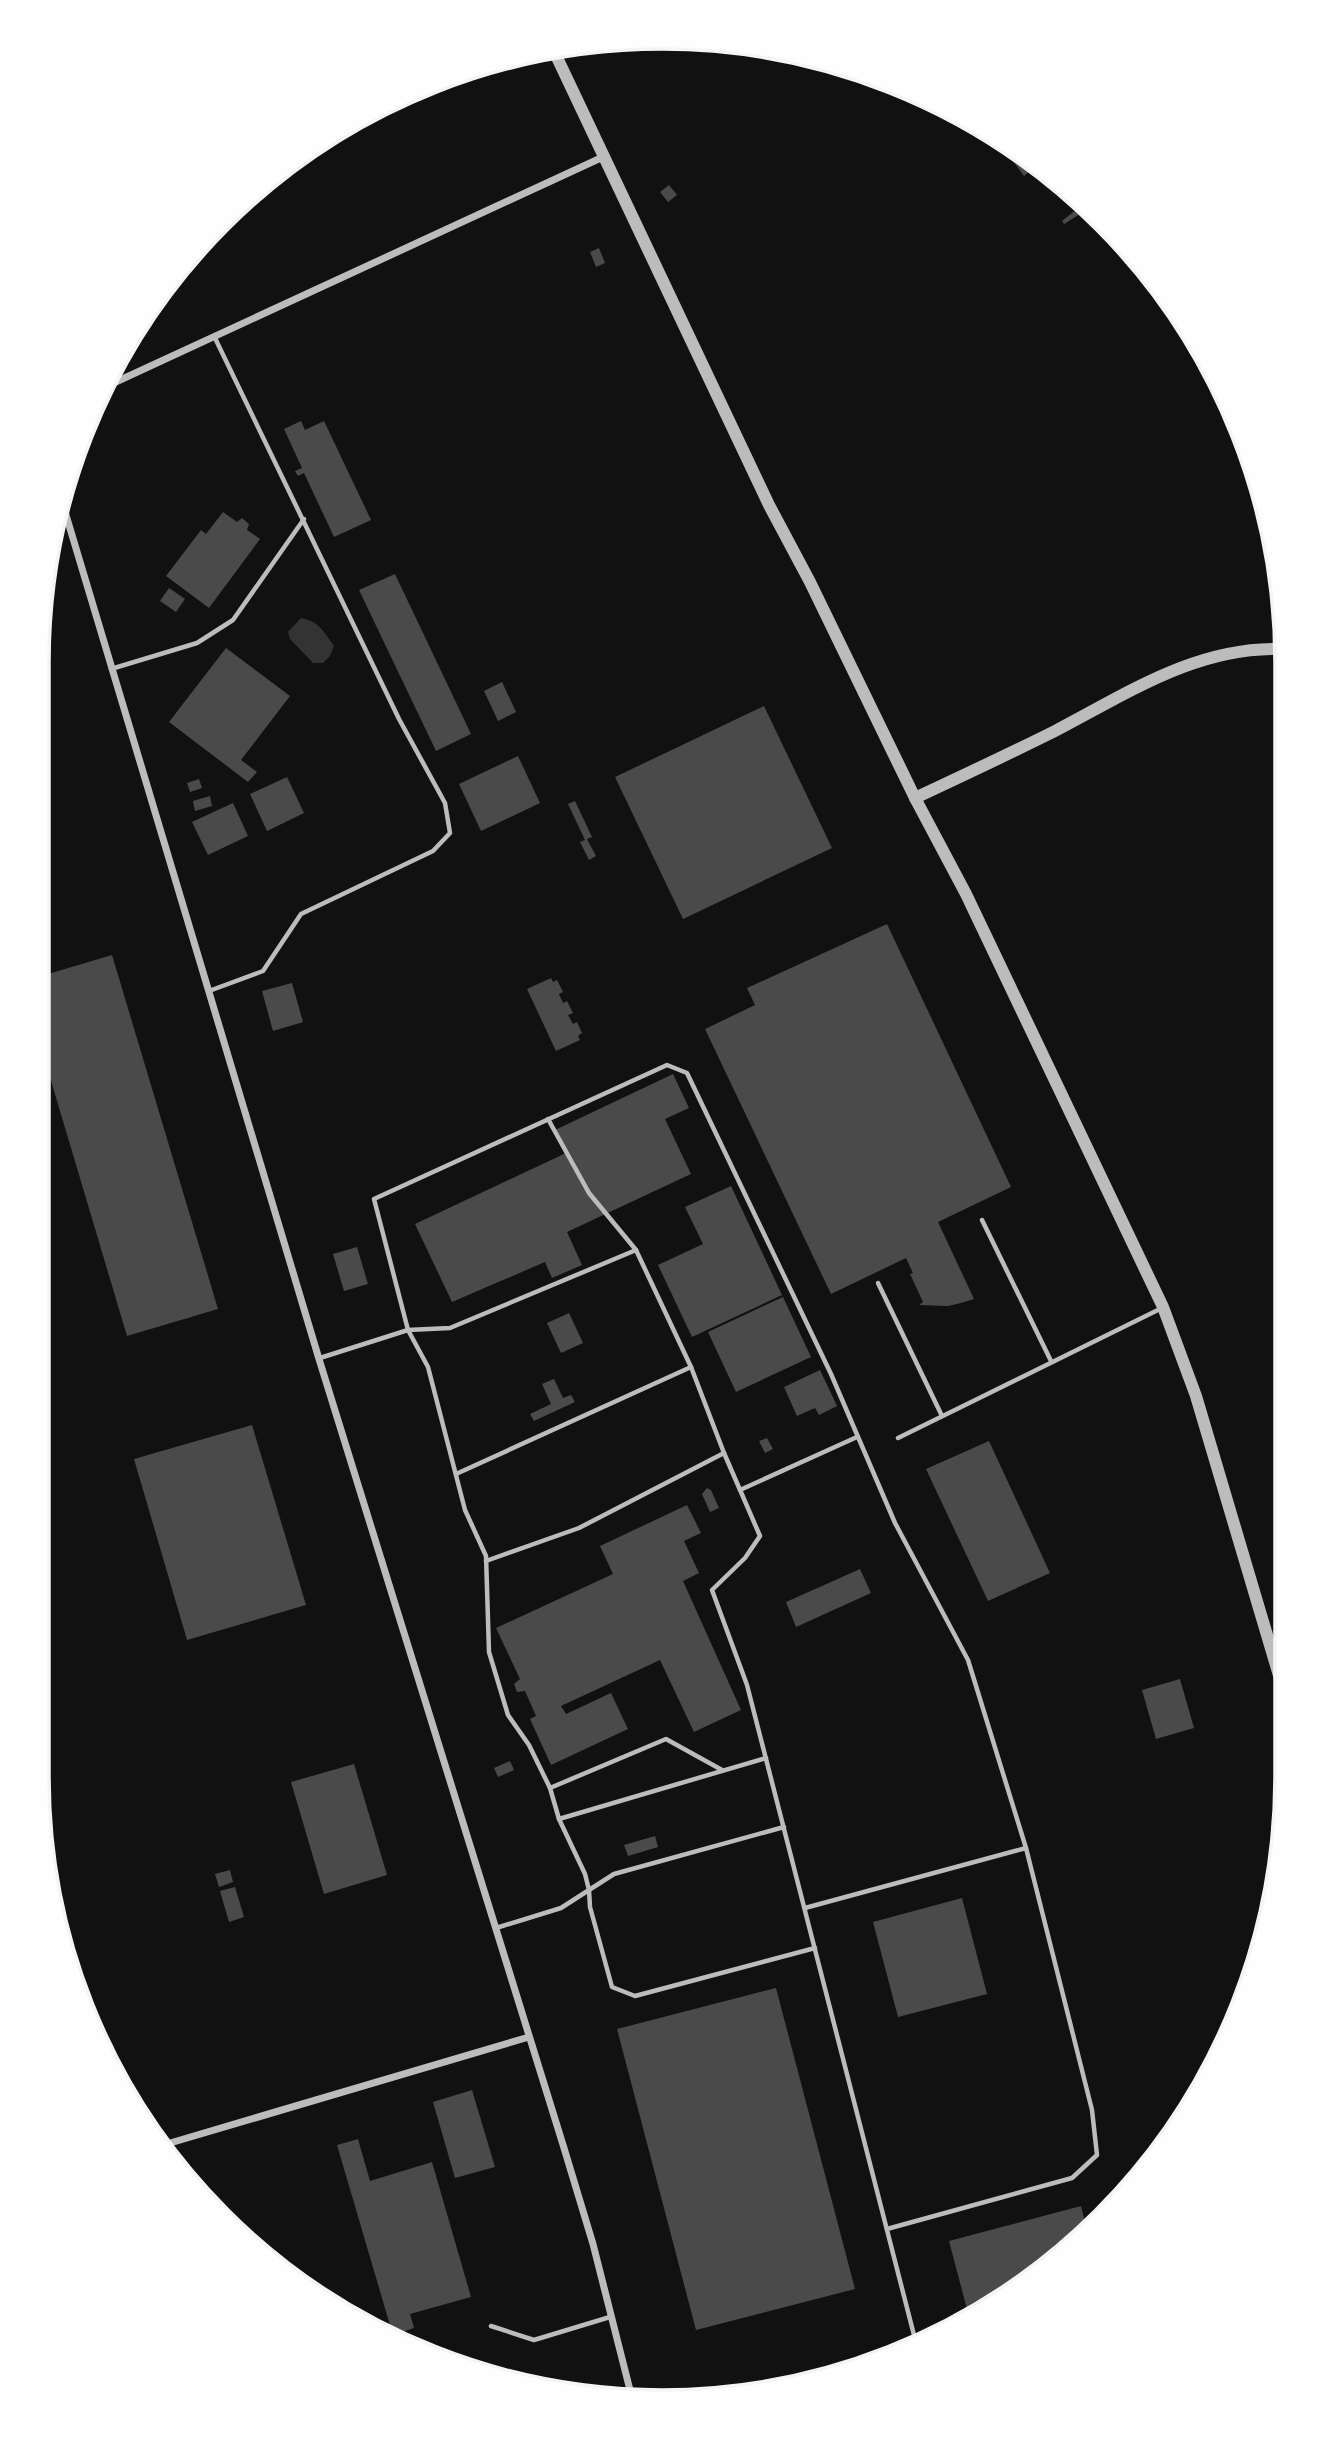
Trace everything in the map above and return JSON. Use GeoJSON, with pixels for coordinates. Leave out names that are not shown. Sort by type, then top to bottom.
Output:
{"type":"FeatureCollection","features":[{"type":"Feature","properties":{"kind":"street"},"geometry":{"type":"LineString","coordinates":[[557,58],[769,505],[810,582],[915,798],[966,894],[1163,1307],[1196,1396],[1275,1662]]}},
{"type":"Feature","properties":{"kind":"street"},"geometry":{"type":"LineString","coordinates":[[117,381],[603,157]]}},
{"type":"Feature","properties":{"kind":"street"},"geometry":{"type":"LineString","coordinates":[[67,518],[319,1359],[593,2245],[630,2389]]}},
{"type":"Feature","properties":{"kind":"street"},"geometry":{"type":"LineString","coordinates":[[915,798],[1199,659],[1240,650],[1275,649]]}},
{"type":"Feature","properties":{"kind":"street"},"geometry":{"type":"LineString","coordinates":[[171,2143],[528,2037]]}},
{"type":"Feature","properties":{"kind":"lane"},"geometry":{"type":"LineString","coordinates":[[208,991],[263,971],[301,914],[433,851],[450,833],[445,803],[399,719],[214,336]]}},
{"type":"Feature","properties":{"kind":"lane"},"geometry":{"type":"LineString","coordinates":[[110,669],[197,643],[233,620],[304,519]]}},
{"type":"Feature","properties":{"kind":"lane"},"geometry":{"type":"LineString","coordinates":[[815,1948],[635,1996],[612,1987],[590,1907],[585,1874],[559,1819],[550,1788],[529,1745],[508,1715],[489,1652],[486,1561],[465,1510],[428,1367],[408,1330],[374,1199],[667,1065],[687,1073],[831,1374],[895,1523],[968,1660],[1026,1848],[1092,2109],[1097,2155],[1072,2178],[887,2229]]}},
{"type":"Feature","properties":{"kind":"lane"},"geometry":{"type":"LineString","coordinates":[[548,1119],[589,1193],[636,1250],[691,1367],[760,1536],[745,1558],[712,1590],[747,1685],[914,2335]]}},
{"type":"Feature","properties":{"kind":"lane"},"geometry":{"type":"LineString","coordinates":[[982,1220],[1051,1362]]}},
{"type":"Feature","properties":{"kind":"lane"},"geometry":{"type":"LineString","coordinates":[[319,1359],[408,1330],[450,1328],[636,1250]]}},
{"type":"Feature","properties":{"kind":"lane"},"geometry":{"type":"LineString","coordinates":[[878,1283],[942,1416]]}},
{"type":"Feature","properties":{"kind":"lane"},"geometry":{"type":"LineString","coordinates":[[898,1438],[1163,1307]]}},
{"type":"Feature","properties":{"kind":"lane"},"geometry":{"type":"LineString","coordinates":[[456,1474],[691,1367]]}},
{"type":"Feature","properties":{"kind":"lane"},"geometry":{"type":"LineString","coordinates":[[740,1490],[858,1437]]}},
{"type":"Feature","properties":{"kind":"lane"},"geometry":{"type":"LineString","coordinates":[[486,1561],[579,1528],[724,1453]]}},
{"type":"Feature","properties":{"kind":"lane"},"geometry":{"type":"LineString","coordinates":[[550,1788],[666,1740],[722,1770]]}},
{"type":"Feature","properties":{"kind":"lane"},"geometry":{"type":"LineString","coordinates":[[559,1819],[766,1758]]}},
{"type":"Feature","properties":{"kind":"lane"},"geometry":{"type":"LineString","coordinates":[[495,1928],[561,1908],[614,1874],[784,1827]]}},
{"type":"Feature","properties":{"kind":"lane"},"geometry":{"type":"LineString","coordinates":[[805,1908],[1026,1848]]}},
{"type":"Feature","properties":{"kind":"lane"},"geometry":{"type":"LineString","coordinates":[[491,2326],[534,2340],[610,2317]]}},
{"type":"Feature","properties":{"kind":"shaded area"},"geometry":{"type":"Polygon","coordinates":[[[301,618],[317,624],[334,646],[323,663],[313,663],[290,639],[288,632],[301,618]]]}},
{"type":"Feature","properties":{"kind":"building"},"geometry":{"type":"Polygon","coordinates":[[[1011,158],[1029,172],[1024,176],[1011,158]]]}},
{"type":"Feature","properties":{"kind":"building"},"geometry":{"type":"Polygon","coordinates":[[[669,185],[677,195],[668,202],[660,192],[669,185]]]}},
{"type":"Feature","properties":{"kind":"building"},"geometry":{"type":"Polygon","coordinates":[[[1076,210],[1080,214],[1064,224],[1062,221],[1076,210]]]}},
{"type":"Feature","properties":{"kind":"building"},"geometry":{"type":"Polygon","coordinates":[[[599,248],[605,263],[596,267],[590,252],[599,248]]]}},
{"type":"Feature","properties":{"kind":"building"},"geometry":{"type":"Polygon","coordinates":[[[301,421],[305,430],[324,421],[371,520],[334,537],[304,473],[298,476],[295,471],[302,468],[284,429],[301,421]]]}},
{"type":"Feature","properties":{"kind":"building"},"geometry":{"type":"Polygon","coordinates":[[[223,512],[237,522],[242,518],[249,524],[247,530],[260,539],[209,608],[166,576],[201,530],[206,534],[223,512]]]}},
{"type":"Feature","properties":{"kind":"building"},"geometry":{"type":"Polygon","coordinates":[[[395,574],[471,734],[436,751],[359,590],[395,574]]]}},
{"type":"Feature","properties":{"kind":"building"},"geometry":{"type":"Polygon","coordinates":[[[169,588],[185,599],[176,612],[160,601],[169,588]]]}},
{"type":"Feature","properties":{"kind":"building"},"geometry":{"type":"Polygon","coordinates":[[[226,648],[290,696],[241,760],[257,772],[248,782],[169,722],[226,648]]]}},
{"type":"Feature","properties":{"kind":"building"},"geometry":{"type":"Polygon","coordinates":[[[502,682],[516,712],[498,721],[484,691],[502,682]]]}},
{"type":"Feature","properties":{"kind":"building"},"geometry":{"type":"Polygon","coordinates":[[[764,706],[832,848],[683,919],[615,777],[764,706]]]}},
{"type":"Feature","properties":{"kind":"building"},"geometry":{"type":"Polygon","coordinates":[[[518,756],[540,803],[481,831],[459,784],[518,756]]]}},
{"type":"Feature","properties":{"kind":"building"},"geometry":{"type":"Polygon","coordinates":[[[287,777],[304,813],[267,831],[250,794],[287,777]]]}},
{"type":"Feature","properties":{"kind":"building"},"geometry":{"type":"Polygon","coordinates":[[[199,779],[202,788],[190,792],[187,783],[199,779]]]}},
{"type":"Feature","properties":{"kind":"building"},"geometry":{"type":"Polygon","coordinates":[[[210,796],[212,806],[195,811],[193,801],[210,796]]]}},
{"type":"Feature","properties":{"kind":"building"},"geometry":{"type":"Polygon","coordinates":[[[575,801],[592,837],[587,839],[596,856],[589,860],[580,842],[585,840],[568,804],[575,801]]]}},
{"type":"Feature","properties":{"kind":"building"},"geometry":{"type":"Polygon","coordinates":[[[233,803],[248,836],[208,855],[192,822],[233,803]]]}},
{"type":"Feature","properties":{"kind":"building"},"geometry":{"type":"Polygon","coordinates":[[[887,924],[1011,1187],[938,1222],[974,1299],[948,1306],[919,1305],[923,1302],[906,1258],[831,1294],[705,1029],[755,1005],[747,988],[887,924]]]}},
{"type":"Feature","properties":{"kind":"building"},"geometry":{"type":"Polygon","coordinates":[[[112,955],[218,1309],[127,1336],[49,1074],[49,974],[112,955]]]}},
{"type":"Feature","properties":{"kind":"building"},"geometry":{"type":"Polygon","coordinates":[[[551,978],[553,982],[557,980],[563,992],[559,994],[563,1003],[567,1001],[573,1013],[568,1015],[573,1024],[577,1022],[582,1033],[578,1036],[580,1040],[556,1051],[527,989],[551,978]]]}},
{"type":"Feature","properties":{"kind":"building"},"geometry":{"type":"Polygon","coordinates":[[[292,983],[303,1022],[273,1031],[262,991],[292,983]]]}},
{"type":"Feature","properties":{"kind":"building"},"geometry":{"type":"Polygon","coordinates":[[[673,1074],[689,1108],[665,1119],[691,1174],[567,1232],[582,1265],[552,1278],[545,1262],[452,1302],[415,1224],[566,1153],[555,1130],[673,1074]]]}},
{"type":"Feature","properties":{"kind":"building"},"geometry":{"type":"Polygon","coordinates":[[[731,1186],[782,1295],[692,1337],[658,1265],[703,1244],[685,1207],[731,1186]]]}},
{"type":"Feature","properties":{"kind":"building"},"geometry":{"type":"Polygon","coordinates":[[[357,1247],[368,1284],[344,1291],[333,1254],[357,1247]]]}},
{"type":"Feature","properties":{"kind":"building"},"geometry":{"type":"Polygon","coordinates":[[[783,1297],[811,1357],[736,1392],[708,1332],[783,1297]]]}},
{"type":"Feature","properties":{"kind":"building"},"geometry":{"type":"Polygon","coordinates":[[[569,1313],[583,1343],[561,1353],[547,1323],[569,1313]]]}},
{"type":"Feature","properties":{"kind":"building"},"geometry":{"type":"Polygon","coordinates":[[[820,1370],[837,1406],[819,1415],[815,1408],[797,1416],[784,1387],[820,1370]]]}},
{"type":"Feature","properties":{"kind":"building"},"geometry":{"type":"Polygon","coordinates":[[[554,1379],[563,1398],[571,1395],[575,1402],[534,1421],[530,1414],[551,1404],[542,1384],[554,1379]]]}},
{"type":"Feature","properties":{"kind":"building"},"geometry":{"type":"Polygon","coordinates":[[[252,1425],[306,1605],[187,1640],[134,1459],[252,1425]]]}},
{"type":"Feature","properties":{"kind":"building"},"geometry":{"type":"Polygon","coordinates":[[[767,1438],[773,1449],[765,1453],[759,1441],[767,1438]]]}},
{"type":"Feature","properties":{"kind":"building"},"geometry":{"type":"Polygon","coordinates":[[[989,1441],[1050,1573],[988,1601],[926,1469],[989,1441]]]}},
{"type":"Feature","properties":{"kind":"building"},"geometry":{"type":"Polygon","coordinates":[[[707,1488],[711,1490],[719,1508],[710,1512],[702,1494],[707,1488]]]}},
{"type":"Feature","properties":{"kind":"building"},"geometry":{"type":"Polygon","coordinates":[[[687,1505],[701,1533],[684,1541],[699,1573],[683,1581],[741,1710],[694,1732],[660,1660],[561,1706],[566,1714],[611,1693],[628,1729],[551,1765],[530,1719],[536,1716],[525,1691],[517,1692],[514,1684],[520,1679],[496,1628],[613,1574],[600,1546],[687,1505]]]}},
{"type":"Feature","properties":{"kind":"building"},"geometry":{"type":"Polygon","coordinates":[[[860,1569],[871,1593],[796,1627],[786,1602],[860,1569]]]}},
{"type":"Feature","properties":{"kind":"building"},"geometry":{"type":"Polygon","coordinates":[[[1180,1679],[1194,1728],[1156,1739],[1142,1690],[1180,1679]]]}},
{"type":"Feature","properties":{"kind":"building"},"geometry":{"type":"Polygon","coordinates":[[[510,1761],[514,1770],[498,1777],[494,1768],[510,1761]]]}},
{"type":"Feature","properties":{"kind":"building"},"geometry":{"type":"Polygon","coordinates":[[[354,1764],[387,1875],[324,1894],[291,1782],[354,1764]]]}},
{"type":"Feature","properties":{"kind":"building"},"geometry":{"type":"Polygon","coordinates":[[[655,1836],[658,1847],[628,1856],[624,1845],[655,1836]]]}},
{"type":"Feature","properties":{"kind":"building"},"geometry":{"type":"Polygon","coordinates":[[[230,1870],[233,1882],[219,1887],[215,1874],[230,1870]]]}},
{"type":"Feature","properties":{"kind":"building"},"geometry":{"type":"Polygon","coordinates":[[[235,1887],[244,1917],[229,1922],[220,1891],[235,1887]]]}},
{"type":"Feature","properties":{"kind":"building"},"geometry":{"type":"Polygon","coordinates":[[[962,1898],[987,1994],[898,2017],[873,1922],[962,1898]]]}},
{"type":"Feature","properties":{"kind":"building"},"geometry":{"type":"Polygon","coordinates":[[[776,1988],[855,2289],[696,2330],[617,2029],[776,1988]]]}},
{"type":"Feature","properties":{"kind":"building"},"geometry":{"type":"Polygon","coordinates":[[[472,2090],[495,2167],[455,2178],[433,2102],[472,2090]]]}},
{"type":"Feature","properties":{"kind":"building"},"geometry":{"type":"Polygon","coordinates":[[[358,2139],[370,2181],[432,2162],[471,2297],[410,2314],[414,2328],[402,2332],[390,2327],[337,2145],[358,2139]]]}},
{"type":"Feature","properties":{"kind":"building"},"geometry":{"type":"Polygon","coordinates":[[[1081,2206],[1084,2220],[1035,2263],[1003,2287],[967,2309],[949,2241],[1081,2206]]]}}]}
